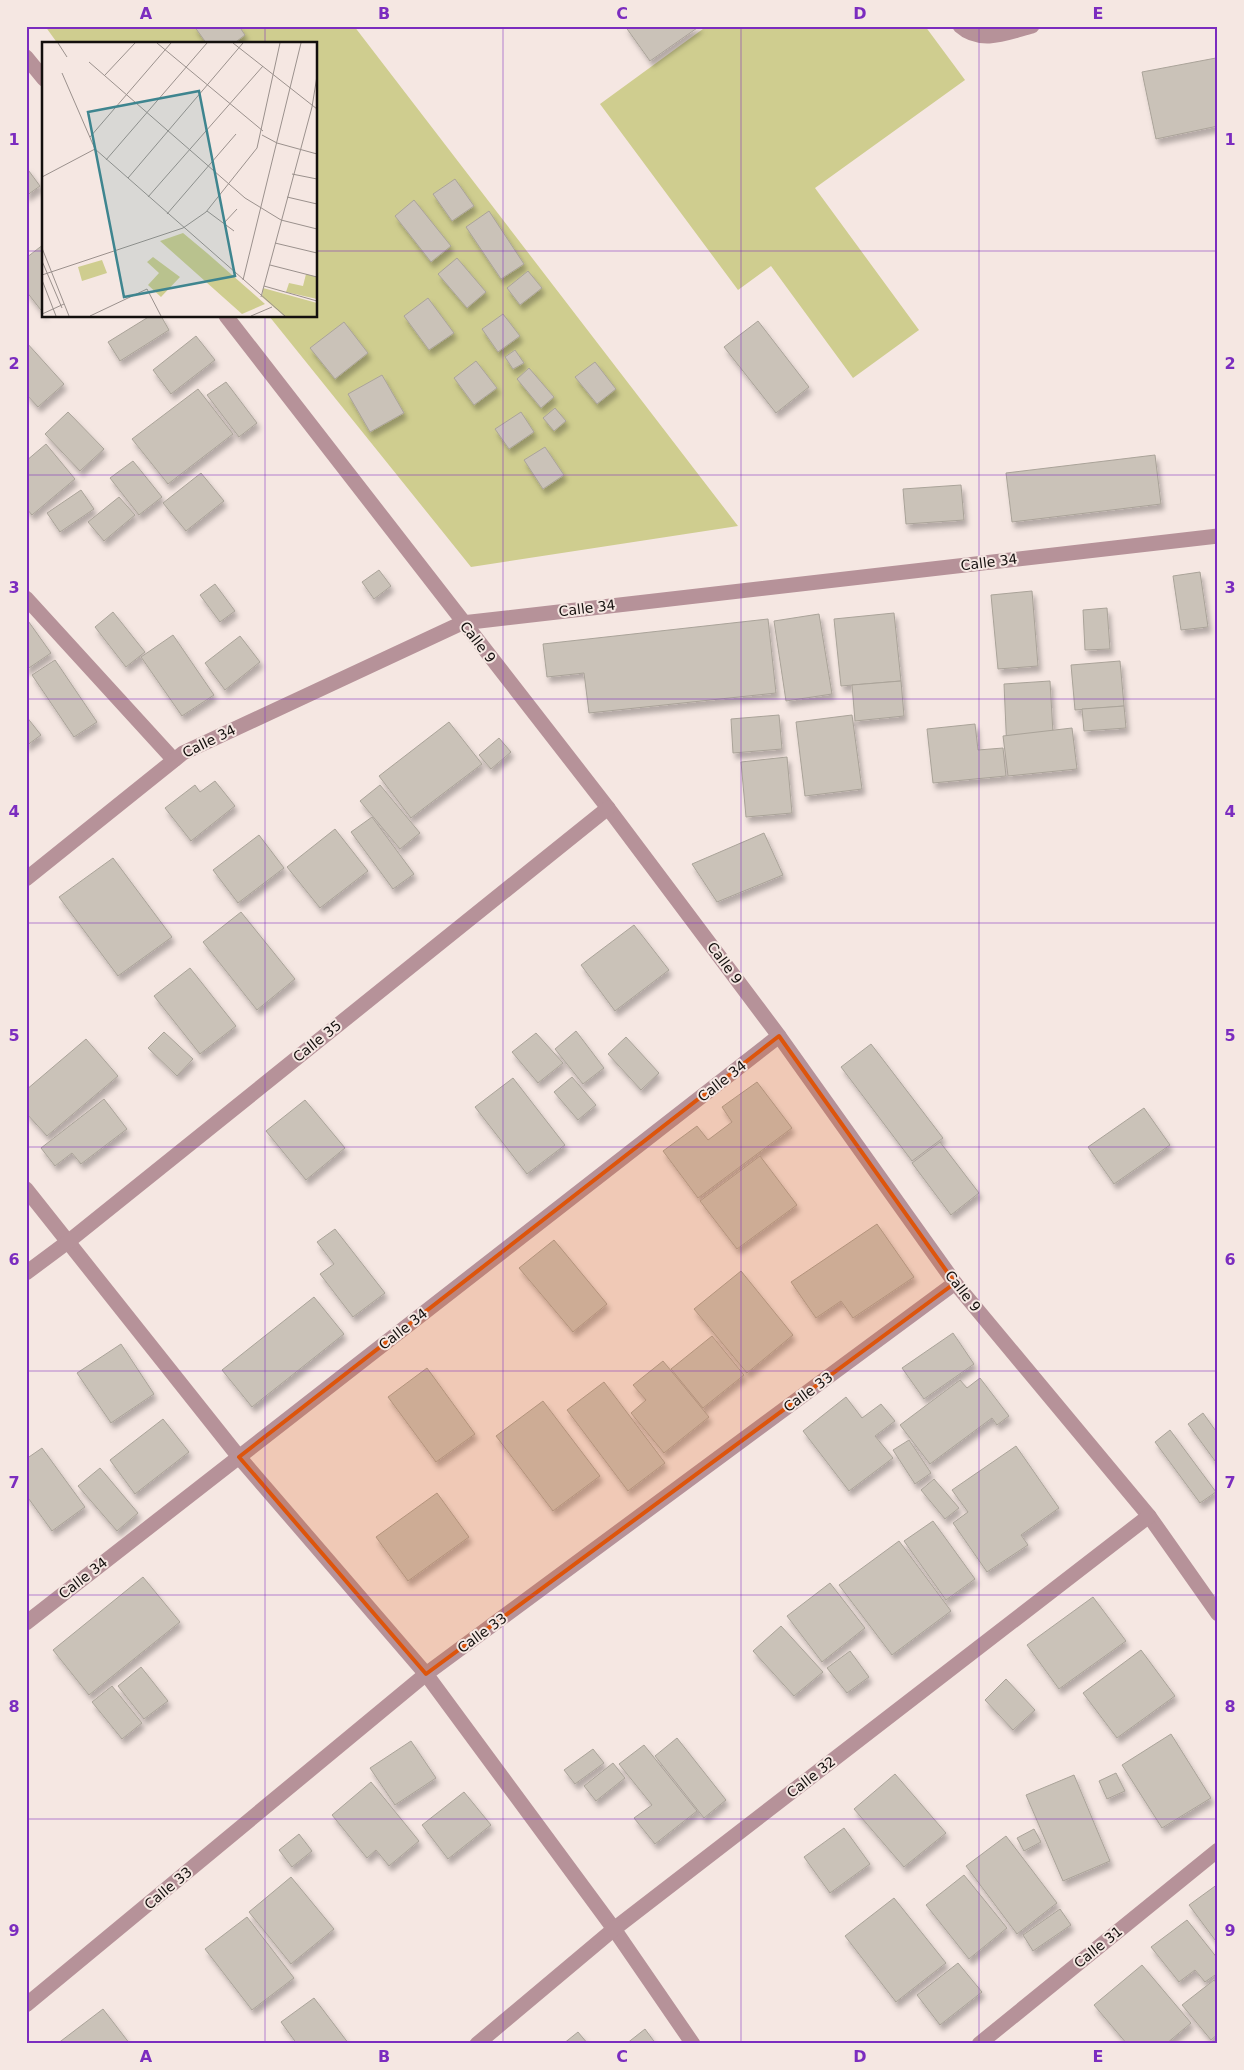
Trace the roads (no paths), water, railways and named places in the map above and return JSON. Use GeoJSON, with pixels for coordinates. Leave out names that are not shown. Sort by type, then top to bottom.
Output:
{"type":"FeatureCollection","features":[{"type":"Feature","properties":{"kind":"street"},"geometry":{"type":"LineString","coordinates":[[960,26],[973,34],[990,37],[1032,26]]}},
{"type":"Feature","properties":{"kind":"street"},"geometry":{"type":"LineString","coordinates":[[26,57],[42,77]]}},
{"type":"Feature","properties":{"kind":"street","name":"Calle 9"},"geometry":{"type":"LineString","coordinates":[[228,318],[462,623],[608,808],[779,1036],[955,1283],[1149,1516],[1218,1614]]}},
{"type":"Feature","properties":{"kind":"street","name":"Calle 34"},"geometry":{"type":"LineString","coordinates":[[26,879],[183,753],[462,623],[1218,536]]}},
{"type":"Feature","properties":{"kind":"street"},"geometry":{"type":"LineString","coordinates":[[26,598],[174,760]]}},
{"type":"Feature","properties":{"kind":"street","name":"Calle 35"},"geometry":{"type":"LineString","coordinates":[[26,1273],[608,808]]}},
{"type":"Feature","properties":{"kind":"street","name":"Calle 34"},"geometry":{"type":"LineString","coordinates":[[26,1623],[779,1036]]}},
{"type":"Feature","properties":{"kind":"street"},"geometry":{"type":"LineString","coordinates":[[26,1189],[239,1457],[426,1674],[614,1929],[693,2044]]}},
{"type":"Feature","properties":{"kind":"street","name":"Calle 33"},"geometry":{"type":"LineString","coordinates":[[26,2005],[426,1674],[955,1283]]}},
{"type":"Feature","properties":{"kind":"street","name":"Calle 32"},"geometry":{"type":"LineString","coordinates":[[477,2044],[614,1929],[1149,1516]]}},
{"type":"Feature","properties":{"kind":"street","name":"Calle 31"},"geometry":{"type":"LineString","coordinates":[[979,2044],[1218,1850]]}}]}
